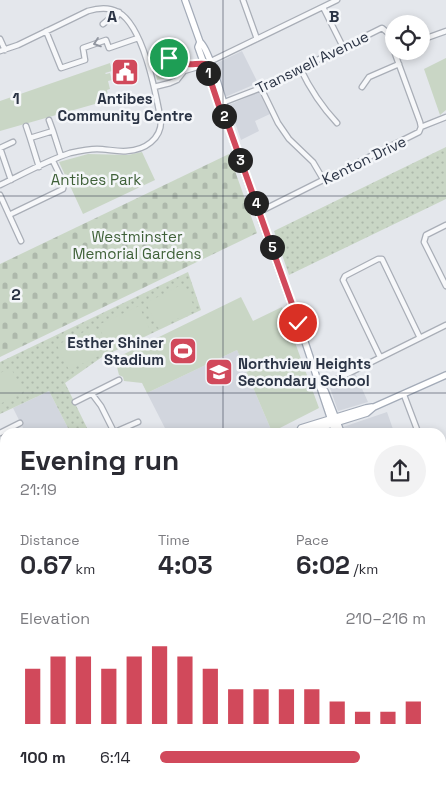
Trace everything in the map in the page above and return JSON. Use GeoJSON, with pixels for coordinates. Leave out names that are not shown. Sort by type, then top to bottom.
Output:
{"type":"FeatureCollection","features":[{"type":"Feature","properties":{"kind":"main road"},"geometry":{"type":"LineString","coordinates":[[185,0],[200,42],[204,46],[221,103],[222,115],[226,119],[292,304],[292,313],[298,323],[321,387],[326,391],[335,428]]}},
{"type":"Feature","properties":{"kind":"main road"},"geometry":{"type":"LineString","coordinates":[[301,428],[367,413],[374,407],[446,375]]}},
{"type":"Feature","properties":{"kind":"main road"},"geometry":{"type":"LineString","coordinates":[[316,428],[334,421]]}},
{"type":"Feature","properties":{"kind":"main road"},"geometry":{"type":"LineString","coordinates":[[334,421],[338,428]]}},
{"type":"Feature","properties":{"kind":"street"},"geometry":{"type":"LineString","coordinates":[[243,0],[257,40]]}},
{"type":"Feature","properties":{"kind":"street"},"geometry":{"type":"LineString","coordinates":[[154,87],[177,80],[184,71],[208,63],[337,0]]}},
{"type":"Feature","properties":{"kind":"street"},"geometry":{"type":"LineString","coordinates":[[323,7],[343,47]]}},
{"type":"Feature","properties":{"kind":"street"},"geometry":{"type":"LineString","coordinates":[[0,39],[3,50],[94,9],[109,9],[119,12],[128,21],[138,38],[148,63],[161,121],[159,133],[153,141],[144,146],[130,151],[88,150],[61,156],[0,185]]}},
{"type":"Feature","properties":{"kind":"street"},"geometry":{"type":"LineString","coordinates":[[103,24],[109,19],[116,18],[119,12]]}},
{"type":"Feature","properties":{"kind":"street","name":"Transwell Avenue"},"geometry":{"type":"LineString","coordinates":[[221,103],[261,88],[382,28],[385,30]]}},
{"type":"Feature","properties":{"kind":"street"},"geometry":{"type":"LineString","coordinates":[[46,31],[61,68],[84,60],[83,48],[106,40],[110,48],[138,38]]}},
{"type":"Feature","properties":{"kind":"street"},"geometry":{"type":"LineString","coordinates":[[430,37],[446,31]]}},
{"type":"Feature","properties":{"kind":"street"},"geometry":{"type":"LineString","coordinates":[[148,63],[174,58],[181,63],[187,64],[208,63]]}},
{"type":"Feature","properties":{"kind":"street","name":"Kenton Drive"},"geometry":{"type":"LineString","coordinates":[[259,212],[416,134],[421,127],[398,60]]}},
{"type":"Feature","properties":{"kind":"street"},"geometry":{"type":"LineString","coordinates":[[362,87],[369,77],[399,64]]}},
{"type":"Feature","properties":{"kind":"street"},"geometry":{"type":"LineString","coordinates":[[300,68],[311,92],[337,123]]}},
{"type":"Feature","properties":{"kind":"street"},"geometry":{"type":"LineString","coordinates":[[261,88],[278,123],[289,139],[314,162],[323,179]]}},
{"type":"Feature","properties":{"kind":"street"},"geometry":{"type":"LineString","coordinates":[[421,127],[446,117]]}},
{"type":"Feature","properties":{"kind":"street"},"geometry":{"type":"LineString","coordinates":[[49,120],[61,156]]}},
{"type":"Feature","properties":{"kind":"street"},"geometry":{"type":"LineString","coordinates":[[26,126],[39,167]]}},
{"type":"Feature","properties":{"kind":"street"},"geometry":{"type":"LineString","coordinates":[[30,138],[53,131]]}},
{"type":"Feature","properties":{"kind":"street"},"geometry":{"type":"LineString","coordinates":[[11,180],[0,148],[13,142]]}},
{"type":"Feature","properties":{"kind":"street"},"geometry":{"type":"LineString","coordinates":[[9,215],[63,189],[64,184],[53,161]]}},
{"type":"Feature","properties":{"kind":"street"},"geometry":{"type":"LineString","coordinates":[[0,195],[21,241]]}},
{"type":"Feature","properties":{"kind":"street"},"geometry":{"type":"LineString","coordinates":[[446,225],[426,235],[424,238],[424,242],[446,286]]}},
{"type":"Feature","properties":{"kind":"street"},"geometry":{"type":"LineString","coordinates":[[380,357],[343,280],[344,276],[378,259],[382,259],[420,338]]}},
{"type":"Feature","properties":{"kind":"street"},"geometry":{"type":"LineString","coordinates":[[321,387],[446,325]]}},
{"type":"Feature","properties":{"kind":"street"},"geometry":{"type":"LineString","coordinates":[[75,402],[119,380]]}},
{"type":"Feature","properties":{"kind":"street"},"geometry":{"type":"LineString","coordinates":[[92,394],[113,428]]}},
{"type":"Feature","properties":{"kind":"street"},"geometry":{"type":"LineString","coordinates":[[404,395],[416,428]]}},
{"type":"Feature","properties":{"kind":"street"},"geometry":{"type":"LineString","coordinates":[[124,428],[138,422]]}},
{"type":"Feature","properties":{"kind":"street"},"geometry":{"type":"LineString","coordinates":[[10,428],[20,423]]}},
{"type":"Feature","properties":{"kind":"shaded area"},"geometry":{"type":"Polygon","coordinates":[[[242,51],[258,83],[225,97],[215,64],[242,51]]]}},
{"type":"Feature","properties":{"kind":"shaded area"},"geometry":{"type":"Polygon","coordinates":[[[259,92],[270,114],[255,121],[259,131],[241,140],[229,105],[259,92]]]}},
{"type":"Feature","properties":{"kind":"shaded area","name":"Northview Heights Secondary School"},"geometry":{"type":"Polygon","coordinates":[[[237,350],[270,428],[165,428],[147,393],[237,350]]]}},
{"type":"Feature","properties":{"kind":"shaded area"},"geometry":{"type":"Polygon","coordinates":[[[355,373],[368,402],[338,411],[329,385],[355,373]]]}},
{"type":"Feature","properties":{"kind":"shaded area"},"geometry":{"type":"Polygon","coordinates":[[[49,391],[68,428],[23,428],[13,408],[49,391]]]}},
{"type":"Feature","properties":{"kind":"shaded area"},"geometry":{"type":"Polygon","coordinates":[[[387,412],[393,428],[343,428],[387,412]]]}},
{"type":"Feature","properties":{"kind":"green space"},"geometry":{"type":"Polygon","coordinates":[[[446,58],[446,110],[440,115],[424,69],[446,58]]]}},
{"type":"Feature","properties":{"kind":"green space"},"geometry":{"type":"Polygon","coordinates":[[[110,63],[112,71],[105,73],[110,73],[112,80],[108,81],[110,89],[107,90],[109,100],[0,131],[0,101],[110,63]]]}},
{"type":"Feature","properties":{"kind":"green space"},"geometry":{"type":"Polygon","coordinates":[[[172,63],[178,68],[176,75],[157,80],[154,66],[172,63]]]}},
{"type":"Feature","properties":{"kind":"green space"},"geometry":{"type":"Polygon","coordinates":[[[446,147],[446,199],[289,275],[274,231],[446,147]]]}},
{"type":"Feature","properties":{"kind":"green space","name":"Antibes Park"},"geometry":{"type":"Polygon","coordinates":[[[142,152],[155,180],[83,214],[59,162],[88,154],[128,155],[142,152]]]}},
{"type":"Feature","properties":{"kind":"green space","name":"Westminster Memorial Gardens"},"geometry":{"type":"Polygon","coordinates":[[[229,154],[257,233],[0,357],[0,264],[229,154]]]}},
{"type":"Feature","properties":{"kind":"green space"},"geometry":{"type":"Polygon","coordinates":[[[188,272],[201,310],[102,357],[65,383],[87,428],[68,428],[49,391],[0,414],[0,362],[188,272]]]}},
{"type":"Feature","properties":{"kind":"green space"},"geometry":{"type":"Polygon","coordinates":[[[183,284],[196,310],[158,328],[146,303],[183,284]]]}},
{"type":"Feature","properties":{"kind":"green space"},"geometry":{"type":"Polygon","coordinates":[[[241,297],[253,321],[282,307],[319,408],[280,428],[270,428],[237,350],[147,393],[142,383],[124,381],[123,377],[119,375],[117,367],[118,357],[241,297]]]}},
{"type":"Feature","properties":{"kind":"green space"},"geometry":{"type":"Polygon","coordinates":[[[139,306],[151,332],[110,351],[98,325],[139,306]]]}},
{"type":"Feature","properties":{"kind":"green space"},"geometry":{"type":"Polygon","coordinates":[[[94,327],[107,352],[69,370],[57,345],[94,327]]]}},
{"type":"Feature","properties":{"kind":"green space"},"geometry":{"type":"Polygon","coordinates":[[[11,368],[23,392],[0,404],[0,373],[11,368]]]}},
{"type":"Feature","properties":{"kind":"place","name":"Antibes Community Centre"},"geometry":{"type":"Point","coordinates":[125,72]}},
{"type":"Feature","properties":{"kind":"place","name":"Esther Shiner Stadium"},"geometry":{"type":"Point","coordinates":[183,351]}},
{"type":"Feature","properties":{"kind":"place","name":"Northview Heights Secondary School"},"geometry":{"type":"Point","coordinates":[219,372]}},
{"type":"Feature","properties":{"kind":"route"},"geometry":{"type":"LineString","coordinates":[[169,58],[174,58],[181,63],[205,64],[292,304],[292,312],[298,323]]}}]}
